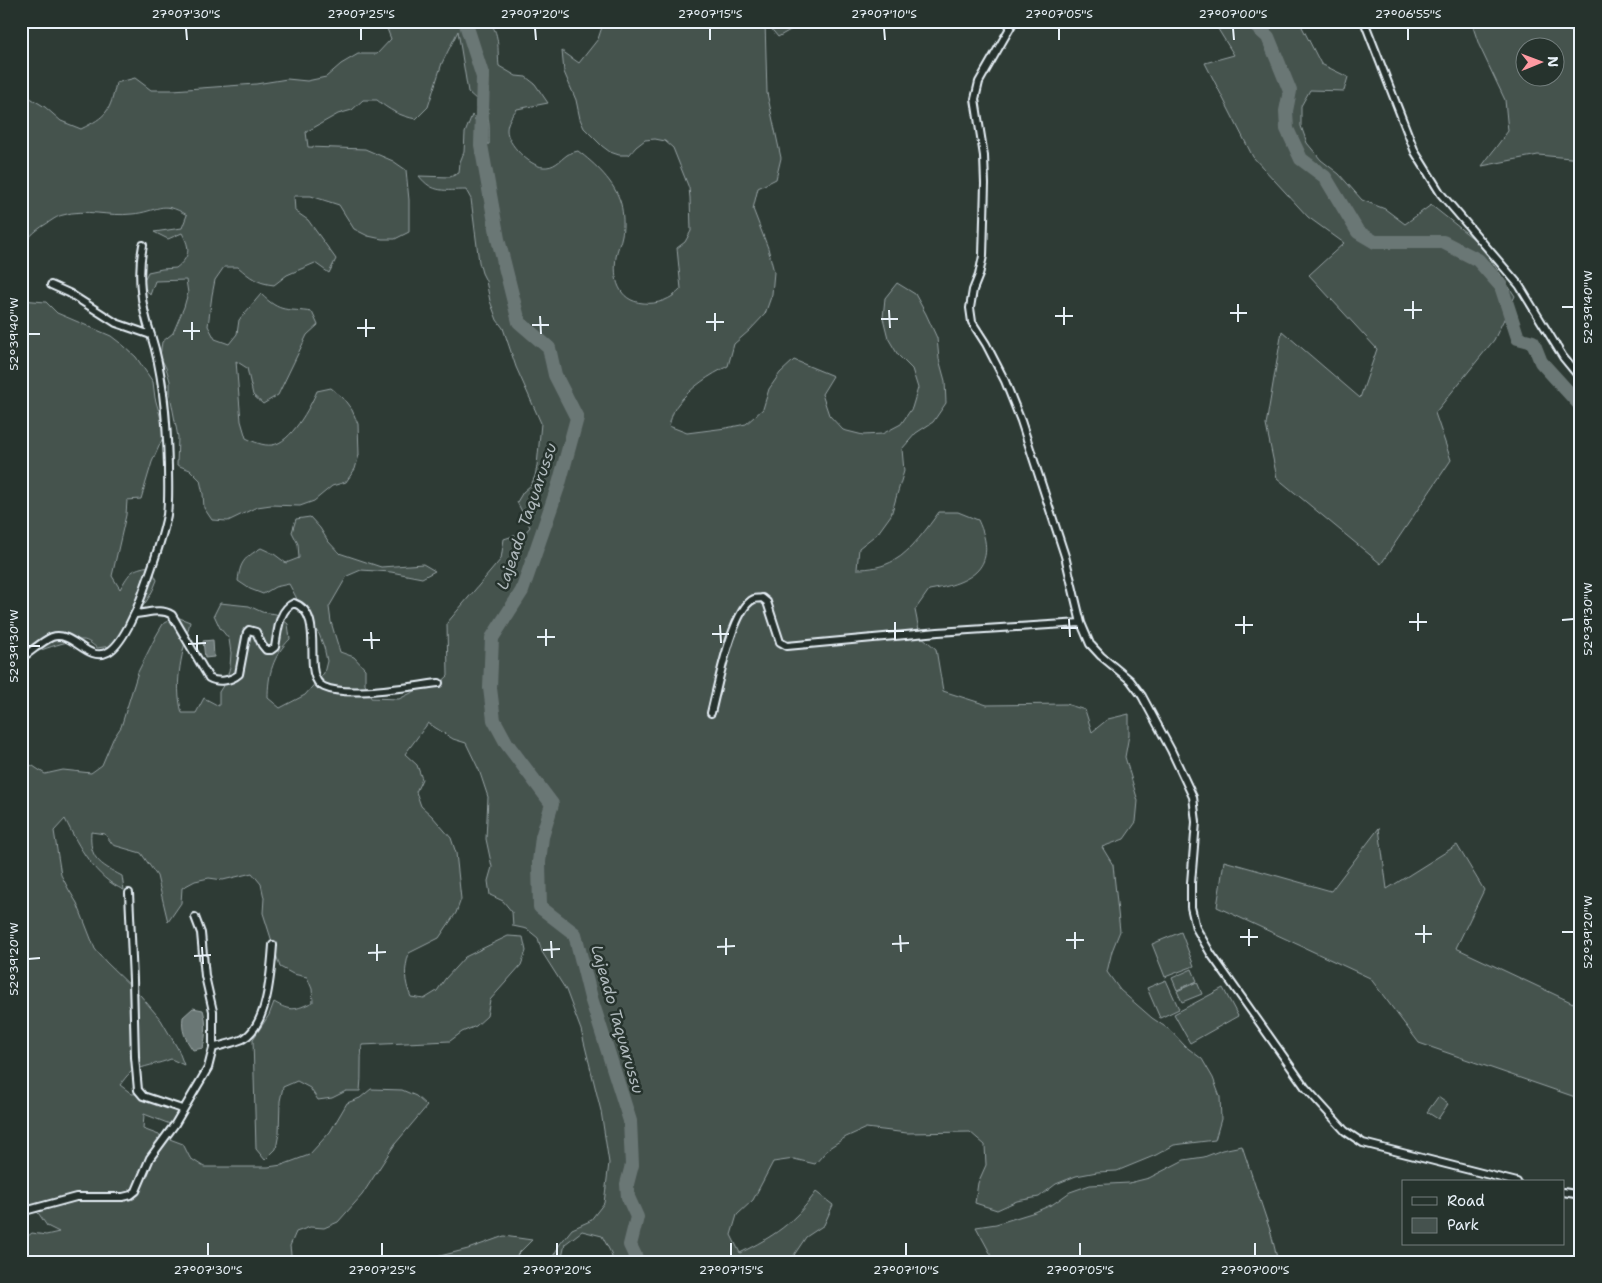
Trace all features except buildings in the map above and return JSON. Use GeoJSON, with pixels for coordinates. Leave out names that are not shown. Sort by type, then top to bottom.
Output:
{"type":"FeatureCollection","features":[{"type":"Feature","properties":{"kind":"street"},"geometry":{"type":"LineString","coordinates":[[1014,21],[979,82],[975,99],[984,156],[985,217],[983,256],[970,308],[972,322],[1005,381],[1021,421],[1065,556],[1081,623],[1090,644],[1101,656],[1130,680],[1142,696],[1193,797],[1196,822],[1191,883],[1192,907],[1196,928],[1211,954],[1305,1087],[1344,1130],[1364,1142],[1508,1180]]}},
{"type":"Feature","properties":{"kind":"street"},"geometry":{"type":"LineString","coordinates":[[1364,21],[1415,152],[1440,194],[1520,285],[1563,357],[1581,379]]}},
{"type":"Feature","properties":{"kind":"street"},"geometry":{"type":"LineString","coordinates":[[1559,21],[1572,27],[1581,28]]}},
{"type":"Feature","properties":{"kind":"street"},"geometry":{"type":"LineString","coordinates":[[21,658],[52,637],[61,636],[96,654],[108,653],[118,643],[136,614],[157,552],[167,515],[167,443],[158,365],[141,298],[139,279],[143,245]]}},
{"type":"Feature","properties":{"kind":"street"},"geometry":{"type":"LineString","coordinates":[[51,285],[69,292],[116,323],[151,335]]}},
{"type":"Feature","properties":{"kind":"street"},"geometry":{"type":"LineString","coordinates":[[712,713],[733,629],[744,609],[753,599],[762,598],[767,602],[780,642],[787,646],[795,647],[938,632],[1081,623]]}},
{"type":"Feature","properties":{"kind":"street"},"geometry":{"type":"LineString","coordinates":[[136,614],[166,611],[172,615],[209,678],[218,681],[236,677],[239,674],[247,632],[249,630],[256,632],[266,650],[275,648],[282,613],[287,606],[294,603],[301,605],[307,615],[312,632],[314,674],[318,683],[325,688],[352,692],[438,683]]}},
{"type":"Feature","properties":{"kind":"street"},"geometry":{"type":"LineString","coordinates":[[129,893],[134,1056],[138,1090],[143,1096],[182,1109]]}},
{"type":"Feature","properties":{"kind":"street"},"geometry":{"type":"LineString","coordinates":[[21,1212],[76,1197],[122,1197],[131,1195],[136,1191],[150,1158],[175,1124],[182,1109],[208,1068],[213,1048],[213,1011],[205,976],[201,933],[195,917]]}},
{"type":"Feature","properties":{"kind":"street"},"geometry":{"type":"LineString","coordinates":[[213,1048],[243,1038],[254,1028],[260,1016],[271,974],[273,945]]}},
{"type":"Feature","properties":{"kind":"street"},"geometry":{"type":"LineString","coordinates":[[1564,1192],[1581,1195]]}},
{"type":"Feature","properties":{"kind":"green space"},"geometry":{"type":"Polygon","coordinates":[[[384,21],[487,21],[491,25],[495,30],[498,41],[499,66],[516,76],[526,77],[535,84],[548,103],[517,109],[507,127],[511,142],[526,159],[538,166],[543,167],[556,164],[568,154],[578,151],[604,174],[618,196],[622,211],[623,231],[615,265],[619,287],[628,298],[643,303],[654,303],[673,296],[681,289],[677,248],[685,242],[691,231],[689,188],[673,148],[665,141],[645,140],[629,155],[619,155],[610,152],[602,146],[584,128],[576,100],[564,72],[562,51],[579,63],[598,39],[604,21],[765,21],[767,93],[781,158],[776,179],[758,188],[753,209],[768,248],[774,272],[772,294],[765,314],[734,344],[728,366],[701,382],[683,398],[672,415],[669,426],[687,433],[746,424],[763,409],[769,389],[780,373],[794,360],[833,376],[822,394],[829,415],[843,430],[863,435],[882,434],[901,424],[912,408],[918,388],[912,369],[898,355],[888,338],[883,318],[885,298],[897,283],[915,294],[937,338],[939,359],[945,381],[946,403],[933,422],[916,433],[902,449],[904,471],[891,515],[878,533],[859,548],[857,569],[881,566],[901,556],[919,538],[939,512],[958,512],[978,520],[984,536],[986,550],[984,561],[978,570],[958,583],[929,590],[915,610],[920,635],[936,649],[943,691],[987,705],[1066,704],[1085,710],[1092,732],[1108,719],[1129,714],[1129,735],[1125,757],[1138,801],[1136,822],[1124,839],[1102,847],[1113,865],[1120,931],[1112,951],[1107,972],[1120,990],[1152,1018],[1170,1030],[1185,1046],[1202,1059],[1213,1078],[1220,1097],[1221,1119],[1215,1140],[1174,1145],[1156,1155],[1117,1171],[1076,1176],[1056,1184],[1039,1197],[1017,1201],[997,1210],[975,1203],[978,1183],[986,1165],[985,1145],[970,1132],[907,1133],[866,1128],[846,1137],[829,1148],[815,1164],[794,1159],[773,1162],[753,1200],[737,1215],[731,1235],[740,1253],[763,1241],[791,1221],[816,1192],[833,1205],[824,1225],[806,1237],[794,1255],[797,1262],[613,1262],[611,1253],[602,1236],[582,1231],[565,1244],[561,1262],[550,1262],[560,1244],[572,1229],[590,1221],[604,1203],[609,1163],[601,1111],[581,1030],[566,990],[542,952],[538,938],[527,929],[513,926],[512,912],[503,901],[490,895],[488,881],[492,867],[486,839],[488,797],[479,770],[466,743],[453,739],[428,723],[405,754],[417,765],[422,779],[416,792],[421,806],[451,838],[456,853],[461,899],[456,913],[439,938],[409,953],[406,965],[406,981],[411,997],[424,999],[437,991],[465,957],[508,936],[523,937],[526,951],[521,965],[490,1000],[487,1016],[476,1026],[462,1032],[450,1041],[362,1045],[360,1091],[346,1091],[332,1098],[318,1100],[310,1088],[297,1081],[283,1087],[276,1149],[265,1160],[256,1149],[253,1039],[269,1015],[274,1002],[293,1009],[313,1002],[312,989],[307,977],[293,974],[280,967],[263,913],[264,898],[261,884],[252,873],[223,880],[209,878],[195,881],[182,888],[181,903],[168,922],[157,876],[141,853],[113,845],[105,834],[91,832],[94,854],[107,868],[122,876],[124,890],[114,885],[96,870],[82,851],[65,819],[54,831],[61,875],[77,903],[95,949],[141,996],[161,1020],[178,1049],[184,1065],[171,1059],[140,1068],[131,1072],[120,1085],[132,1094],[155,1096],[183,1118],[170,1124],[144,1114],[143,1129],[183,1144],[190,1158],[204,1167],[268,1167],[282,1165],[309,1155],[330,1132],[347,1103],[360,1098],[371,1089],[402,1090],[416,1096],[427,1106],[395,1144],[362,1195],[338,1222],[324,1228],[310,1227],[296,1232],[290,1246],[292,1262],[21,1262],[21,1241],[32,1233],[46,1235],[59,1232],[47,1226],[29,1203],[21,1198],[21,763],[33,766],[45,774],[63,770],[91,773],[102,765],[113,739],[121,727],[138,672],[156,636],[163,624],[177,617],[190,622],[180,667],[178,689],[182,713],[196,713],[204,698],[219,706],[219,692],[226,681],[231,653],[229,639],[220,628],[214,615],[220,603],[249,606],[262,612],[276,614],[288,624],[290,639],[279,652],[270,673],[268,698],[280,708],[305,695],[324,673],[327,661],[319,634],[300,611],[296,597],[289,584],[275,587],[263,594],[250,589],[238,581],[240,569],[244,561],[261,548],[274,554],[286,563],[299,558],[298,544],[292,532],[296,519],[310,517],[339,553],[381,567],[423,564],[435,571],[422,578],[391,572],[361,570],[347,576],[329,607],[331,622],[340,652],[354,657],[365,669],[365,684],[371,698],[399,699],[425,686],[438,685],[448,676],[447,623],[501,559],[504,539],[523,535],[530,527],[517,502],[523,492],[531,485],[535,476],[541,423],[516,367],[503,328],[497,320],[490,301],[486,281],[479,262],[471,199],[466,190],[440,190],[429,186],[419,176],[450,177],[459,173],[460,162],[464,152],[465,133],[472,115],[479,129],[481,145],[489,144],[489,126],[485,109],[468,92],[458,31],[442,63],[428,107],[416,119],[395,112],[377,100],[363,100],[352,110],[338,114],[306,132],[308,147],[365,149],[393,161],[406,170],[409,200],[409,232],[395,239],[368,236],[354,229],[339,205],[311,196],[294,196],[295,211],[308,220],[336,259],[329,273],[315,263],[287,275],[274,285],[255,279],[238,267],[224,267],[215,280],[208,326],[215,339],[229,344],[237,334],[239,320],[261,294],[279,307],[312,312],[318,325],[307,335],[278,395],[263,404],[253,395],[247,368],[236,361],[241,421],[246,438],[265,445],[279,443],[299,423],[317,391],[331,388],[343,398],[352,410],[358,424],[359,455],[355,469],[346,482],[332,486],[314,501],[300,506],[271,505],[257,507],[228,521],[212,520],[204,508],[200,480],[190,470],[177,465],[178,437],[170,395],[170,381],[160,356],[162,342],[173,333],[184,307],[188,293],[186,280],[155,281],[150,295],[142,284],[148,272],[176,268],[184,260],[188,248],[182,233],[168,239],[154,232],[182,228],[187,215],[178,210],[165,207],[123,215],[88,212],[71,213],[56,217],[37,230],[30,236],[21,252],[21,89],[27,96],[45,107],[61,121],[81,129],[97,120],[106,112],[112,101],[116,83],[135,78],[151,90],[173,90],[256,84],[287,79],[307,81],[326,77],[341,64],[358,54],[377,54],[391,39],[384,21]]]}},
{"type":"Feature","properties":{"kind":"green space"},"geometry":{"type":"Polygon","coordinates":[[[765,21],[804,21],[804,22],[778,37],[765,21]]]}},
{"type":"Feature","properties":{"kind":"green space"},"geometry":{"type":"Polygon","coordinates":[[[1213,21],[1299,21],[1321,64],[1348,77],[1344,91],[1310,90],[1301,106],[1301,126],[1307,143],[1321,160],[1339,174],[1362,200],[1385,209],[1405,224],[1431,205],[1480,244],[1515,296],[1494,340],[1435,413],[1451,460],[1381,564],[1277,478],[1266,425],[1282,331],[1360,398],[1377,349],[1309,275],[1344,243],[1308,217],[1253,157],[1205,63],[1234,55],[1213,21]]]}},
{"type":"Feature","properties":{"kind":"green space"},"geometry":{"type":"Polygon","coordinates":[[[1471,21],[1549,21],[1551,24],[1581,26],[1581,159],[1538,155],[1482,166],[1508,131],[1505,100],[1479,45],[1471,21]]]}},
{"type":"Feature","properties":{"kind":"green space"},"geometry":{"type":"Polygon","coordinates":[[[21,300],[46,302],[57,313],[111,336],[136,357],[153,382],[155,398],[165,433],[152,462],[141,499],[127,500],[126,515],[112,576],[120,589],[132,572],[139,568],[150,566],[157,580],[148,598],[111,646],[97,648],[87,641],[77,640],[52,646],[21,659],[21,300]]]}},
{"type":"Feature","properties":{"kind":"green space"},"geometry":{"type":"Polygon","coordinates":[[[1379,828],[1387,889],[1457,845],[1484,890],[1456,948],[1573,1003],[1581,988],[1581,1099],[1419,1043],[1370,978],[1217,907],[1224,861],[1331,891],[1379,828]]]}},
{"type":"Feature","properties":{"kind":"green space"},"geometry":{"type":"Polygon","coordinates":[[[1181,932],[1194,966],[1165,977],[1152,944],[1181,932]]]}},
{"type":"Feature","properties":{"kind":"green space"},"geometry":{"type":"Polygon","coordinates":[[[1192,969],[1197,981],[1177,990],[1172,978],[1192,969]]]}},
{"type":"Feature","properties":{"kind":"green space"},"geometry":{"type":"Polygon","coordinates":[[[1166,980],[1179,1009],[1160,1018],[1147,988],[1166,980]]]}},
{"type":"Feature","properties":{"kind":"green space"},"geometry":{"type":"Polygon","coordinates":[[[1197,982],[1202,994],[1182,1002],[1177,991],[1197,982]]]}},
{"type":"Feature","properties":{"kind":"green space"},"geometry":{"type":"Polygon","coordinates":[[[1223,988],[1238,1016],[1190,1043],[1174,1014],[1223,988]]]}},
{"type":"Feature","properties":{"kind":"green space"},"geometry":{"type":"Polygon","coordinates":[[[1438,1097],[1448,1104],[1438,1119],[1427,1112],[1438,1097]]]}},
{"type":"Feature","properties":{"kind":"green space"},"geometry":{"type":"Polygon","coordinates":[[[1242,1146],[1271,1233],[1278,1262],[995,1262],[976,1227],[996,1224],[1035,1212],[1053,1204],[1070,1192],[1090,1185],[1129,1183],[1149,1178],[1184,1160],[1204,1157],[1222,1150],[1242,1146]]]}},
{"type":"Feature","properties":{"kind":"green space"},"geometry":{"type":"Polygon","coordinates":[[[504,1236],[532,1240],[510,1262],[429,1262],[436,1257],[468,1249],[504,1236]]]}},
{"type":"Feature","properties":{"kind":"shaded area"},"geometry":{"type":"Polygon","coordinates":[[[213,640],[214,657],[205,658],[203,641],[213,640]]]}},
{"type":"Feature","properties":{"kind":"shaded area"},"geometry":{"type":"Polygon","coordinates":[[[193,1008],[203,1010],[206,1029],[203,1048],[193,1050],[184,1034],[183,1017],[193,1008]]]}},
{"type":"Feature","properties":{"kind":"waterway","name":"Lajeado Taquarussu"},"geometry":{"type":"LineString","coordinates":[[465,21],[483,77],[481,145],[498,239],[519,322],[549,348],[555,375],[577,418],[559,484],[522,591],[492,638],[490,688],[494,720],[507,744],[552,804],[542,837],[539,862],[540,907],[575,934],[591,998],[630,1121],[632,1165],[627,1184],[628,1197],[637,1217],[630,1245],[638,1262]]}},
{"type":"Feature","properties":{"kind":"waterway"},"geometry":{"type":"LineString","coordinates":[[1250,21],[1268,37],[1290,91],[1286,111],[1287,129],[1301,159],[1325,177],[1358,232],[1375,242],[1443,242],[1478,260],[1501,286],[1518,338],[1533,342],[1541,362],[1581,406]]}}]}
